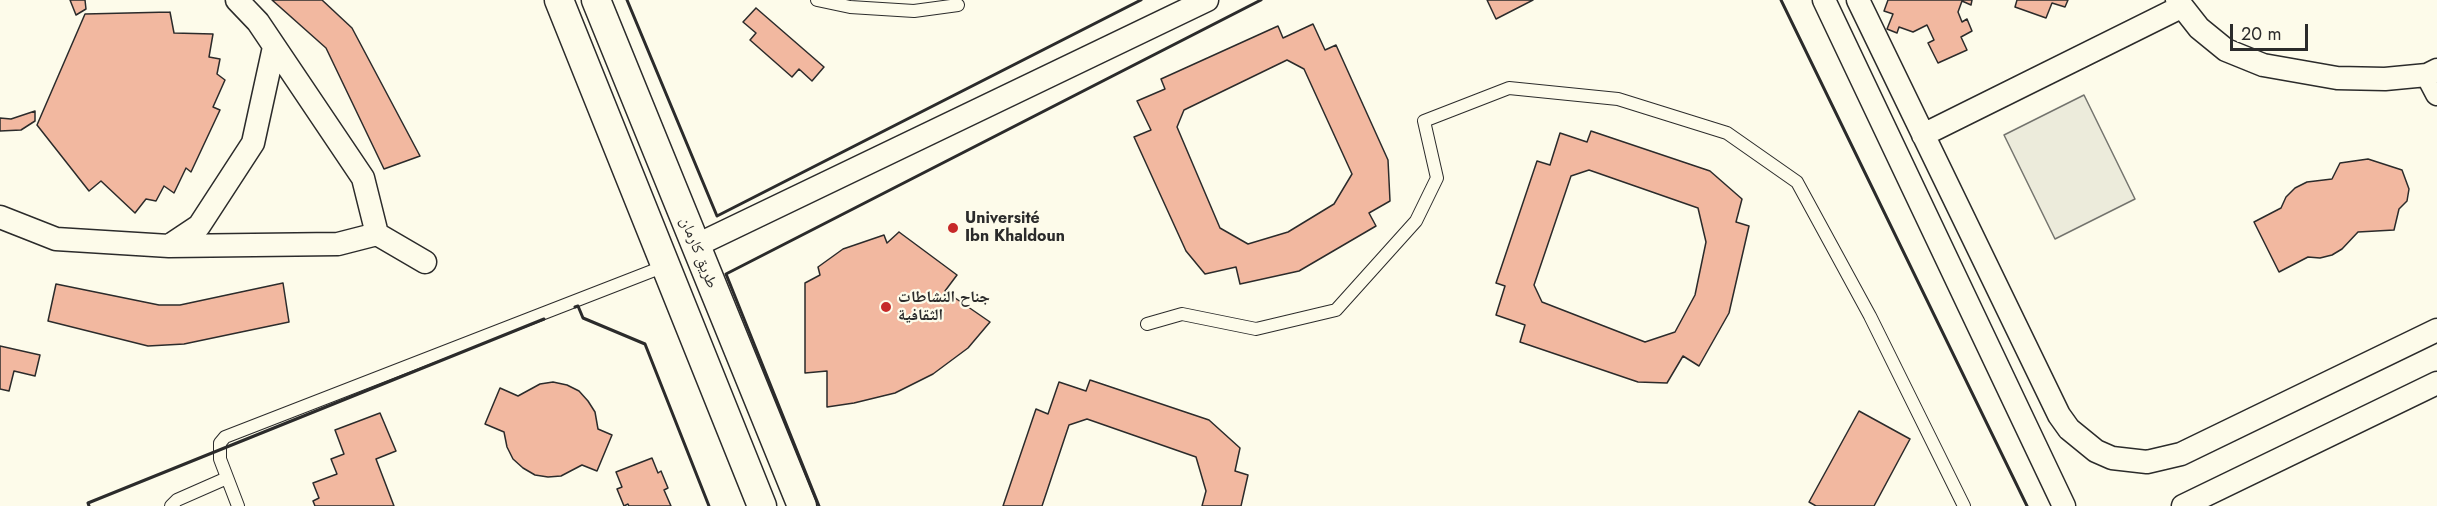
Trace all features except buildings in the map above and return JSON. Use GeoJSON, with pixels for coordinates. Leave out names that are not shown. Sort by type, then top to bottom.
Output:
{"type":"FeatureCollection","features":[{"type":"Feature","properties":{"kind":"street"},"geometry":{"type":"LineString","coordinates":[[237,0],[258,22],[363,178],[376,234]]}},
{"type":"Feature","properties":{"kind":"street"},"geometry":{"type":"LineString","coordinates":[[559,0],[762,506]]}},
{"type":"Feature","properties":{"kind":"street","name":"طريق كارمان"},"geometry":{"type":"LineString","coordinates":[[596,0],[802,506]]}},
{"type":"Feature","properties":{"kind":"street"},"geometry":{"type":"LineString","coordinates":[[695,246],[1207,0]]}},
{"type":"Feature","properties":{"kind":"street"},"geometry":{"type":"LineString","coordinates":[[1824,0],[2064,506]]}},
{"type":"Feature","properties":{"kind":"street"},"geometry":{"type":"LineString","coordinates":[[1858,0],[2059,415],[2082,441],[2112,458],[2147,462],[2181,454],[2437,330]]}},
{"type":"Feature","properties":{"kind":"street"},"geometry":{"type":"LineString","coordinates":[[1923,135],[2179,3],[2199,28],[2226,50],[2263,65],[2337,78],[2434,79]]}},
{"type":"Feature","properties":{"kind":"street"},"geometry":{"type":"LineString","coordinates":[[169,246],[199,226],[253,143],[274,47]]}},
{"type":"Feature","properties":{"kind":"street"},"geometry":{"type":"LineString","coordinates":[[0,217],[56,239],[169,246],[338,244],[376,234],[425,262]]}},
{"type":"Feature","properties":{"kind":"street"},"geometry":{"type":"LineString","coordinates":[[2183,506],[2437,383]]}},
{"type":"Feature","properties":{"kind":"lane"},"geometry":{"type":"LineString","coordinates":[[817,0],[850,7],[914,11],[958,5]]}},
{"type":"Feature","properties":{"kind":"lane"},"geometry":{"type":"LineString","coordinates":[[1147,324],[1182,314],[1256,329],[1336,310],[1416,221],[1437,178],[1424,121],[1509,88],[1618,99],[1727,133],[1797,182],[1870,316],[1964,506]]}},
{"type":"Feature","properties":{"kind":"lane"},"geometry":{"type":"LineString","coordinates":[[238,506],[219,451],[225,437],[665,266]]}},
{"type":"Feature","properties":{"kind":"lane"},"geometry":{"type":"LineString","coordinates":[[171,506],[177,500],[227,478]]}},
{"type":"Feature","properties":{"kind":"shaded area"},"geometry":{"type":"Polygon","coordinates":[[[2084,95],[2135,199],[2055,239],[2004,135],[2084,95]]]}},
{"type":"Feature","properties":{"kind":"wall"},"geometry":{"type":"LineString","coordinates":[[627,0],[717,216],[1141,0]]}},
{"type":"Feature","properties":{"kind":"wall"},"geometry":{"type":"LineString","coordinates":[[819,506],[726,274],[1261,0]]}},
{"type":"Feature","properties":{"kind":"wall"},"geometry":{"type":"LineString","coordinates":[[1781,0],[2027,506]]}},
{"type":"Feature","properties":{"kind":"wall"},"geometry":{"type":"LineString","coordinates":[[575,307],[578,306],[583,318],[645,344],[709,506]]}},
{"type":"Feature","properties":{"kind":"wall"},"geometry":{"type":"LineString","coordinates":[[89,506],[88,503],[544,319]]}},
{"type":"Feature","properties":{"kind":"place","name":"Université Ibn Khaldoun"},"geometry":{"type":"Point","coordinates":[953,228]}},
{"type":"Feature","properties":{"kind":"place","name":"جناح النشاطات الثقافية"},"geometry":{"type":"Point","coordinates":[886,307]}}]}
